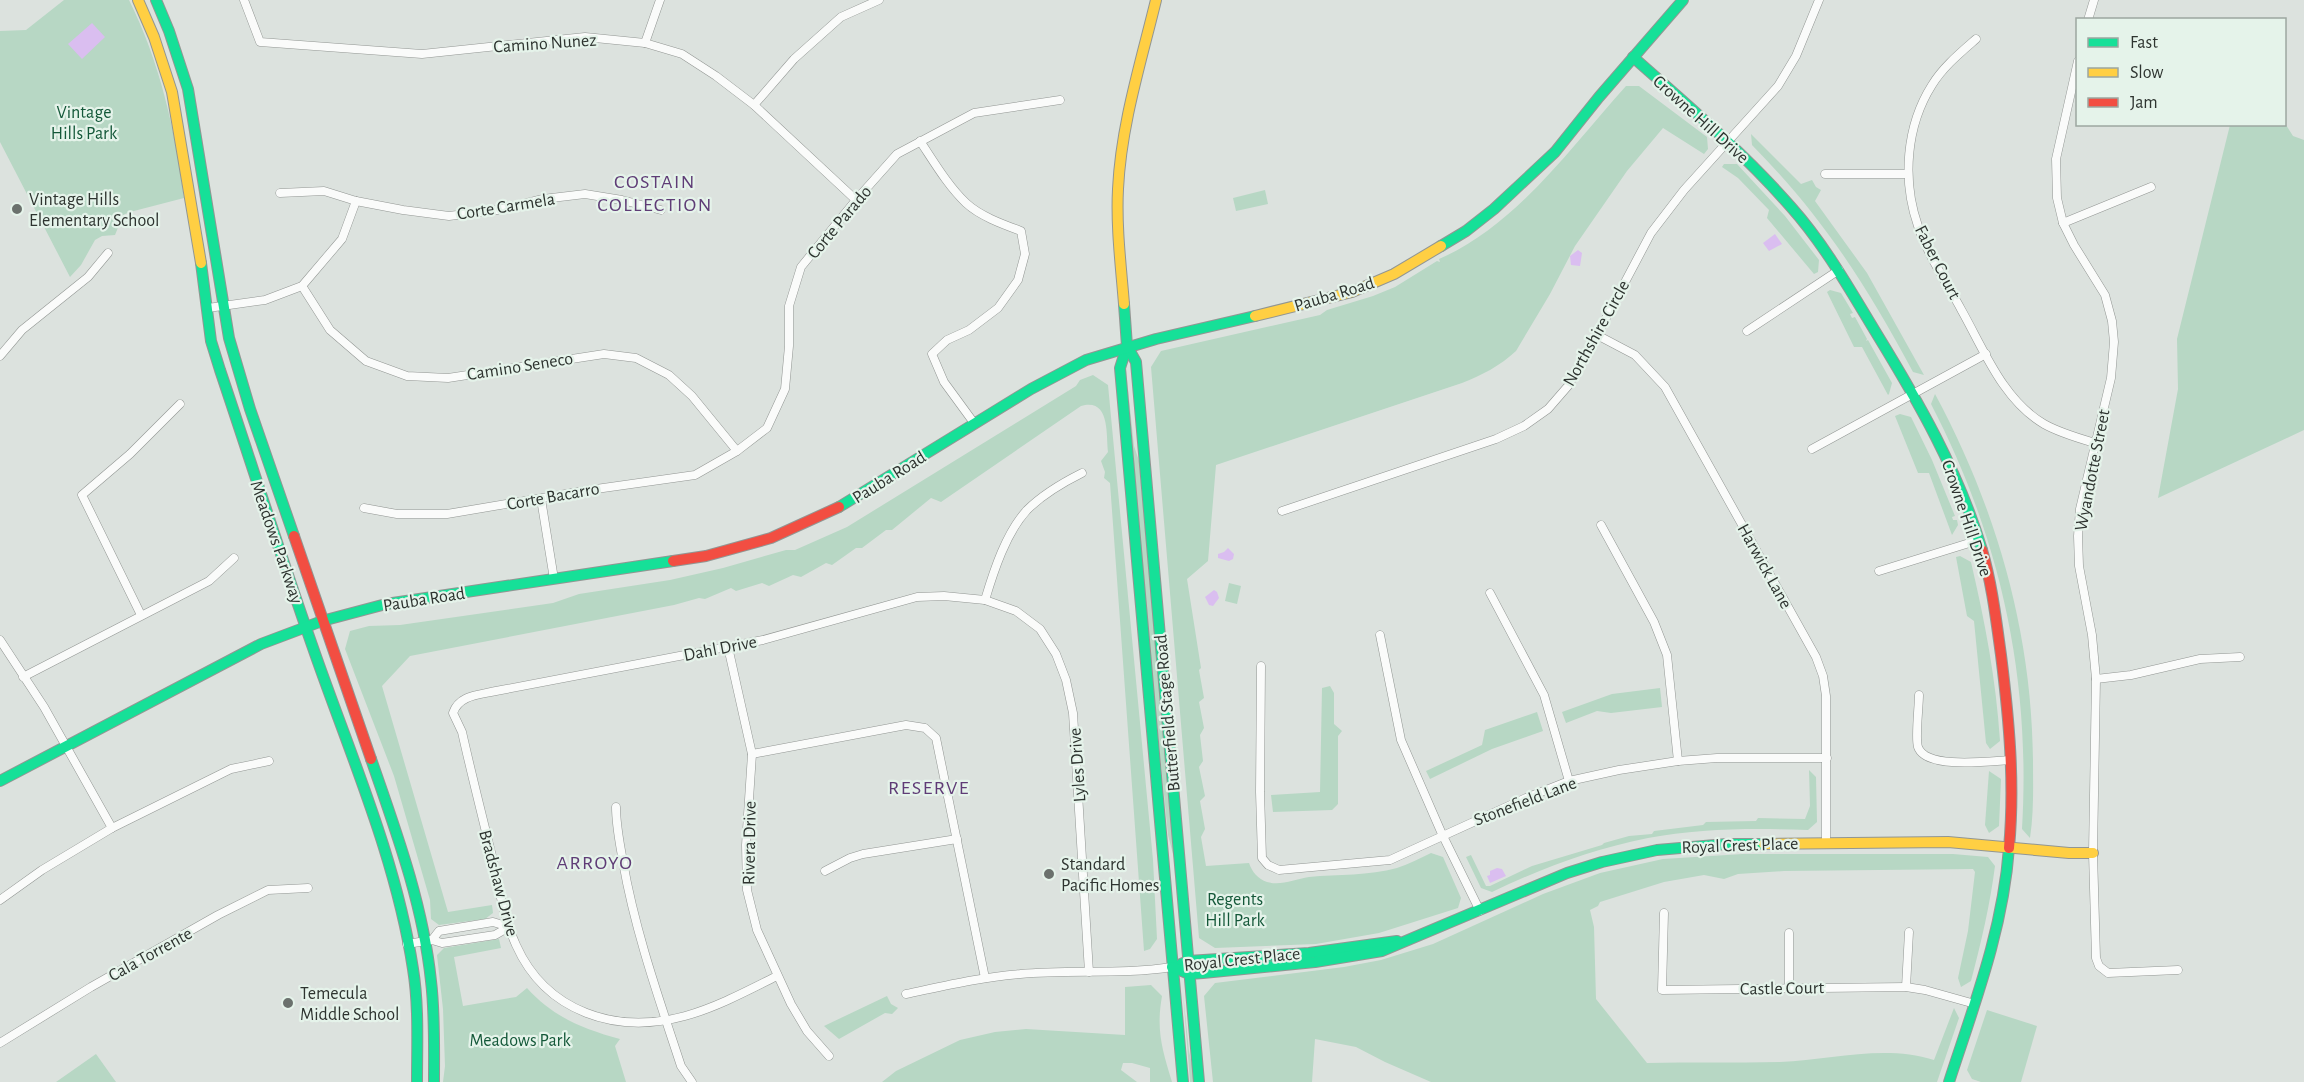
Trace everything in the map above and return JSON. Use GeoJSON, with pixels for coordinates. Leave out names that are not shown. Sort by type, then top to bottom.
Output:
{"type":"FeatureCollection","features":[{"type":"Feature","properties":{"kind":"main road","name":"Meadows Parkway"},"geometry":{"type":"LineString","coordinates":[[138,0],[154,37],[172,92],[208,308],[211,341],[219,370],[392,875],[413,968],[417,1005],[417,1082]]}},
{"type":"Feature","properties":{"kind":"main road","name":"Meadows Parkway"},"geometry":{"type":"LineString","coordinates":[[156,0],[188,88],[225,306],[228,338],[252,417],[393,819],[428,941],[434,1004],[434,1082]]}},
{"type":"Feature","properties":{"kind":"main road","name":"Butterfield Stage Road"},"geometry":{"type":"LineString","coordinates":[[1156,0],[1127,119],[1118,186],[1117,218],[1127,346],[1120,368],[1183,1082]]}},
{"type":"Feature","properties":{"kind":"main road","name":"Pauba Road"},"geometry":{"type":"LineString","coordinates":[[0,781],[66,748],[241,653],[306,626],[386,604],[706,556],[771,538],[798,528],[846,504],[974,423],[1058,374],[1100,354],[1330,298],[1383,279],[1476,224],[1555,152],[1683,0]]}},
{"type":"Feature","properties":{"kind":"main road","name":"Crowne Hill Drive"},"geometry":{"type":"LineString","coordinates":[[1633,57],[1745,157],[1791,207],[1839,270],[1913,394],[1957,480],[1979,540],[1990,579],[1997,630],[2012,760],[2013,817],[2005,889],[1993,946],[1949,1082]]}},
{"type":"Feature","properties":{"kind":"main road","name":"Butterfield Stage Road"},"geometry":{"type":"LineString","coordinates":[[1127,346],[1137,362],[1199,1082]]}},
{"type":"Feature","properties":{"kind":"main road","name":"Royal Crest Place"},"geometry":{"type":"LineString","coordinates":[[1172,967],[1189,974],[1347,958],[1382,951],[1567,873],[1602,862],[1657,850],[1727,843],[1948,842],[2093,854]]}},
{"type":"Feature","properties":{"kind":"main road","name":"Royal Crest Place"},"geometry":{"type":"LineString","coordinates":[[1172,967],[1188,961],[1309,953],[1378,942],[1402,941]]}},
{"type":"Feature","properties":{"kind":"street","name":"Camino Nunez"},"geometry":{"type":"LineString","coordinates":[[244,0],[260,42],[422,54],[585,36],[645,43],[682,54],[754,105],[856,200]]}},
{"type":"Feature","properties":{"kind":"street"},"geometry":{"type":"LineString","coordinates":[[645,43],[660,0]]}},
{"type":"Feature","properties":{"kind":"street"},"geometry":{"type":"LineString","coordinates":[[754,105],[794,59],[841,16],[879,0]]}},
{"type":"Feature","properties":{"kind":"street","name":"Northshire Circle"},"geometry":{"type":"LineString","coordinates":[[1282,511],[1496,439],[1524,426],[1548,409],[1568,386],[1598,336],[1651,233],[1671,206],[1788,71],[1820,0]]}},
{"type":"Feature","properties":{"kind":"street"},"geometry":{"type":"LineString","coordinates":[[2089,18],[2094,0]]}},
{"type":"Feature","properties":{"kind":"street","name":"Faber Court"},"geometry":{"type":"LineString","coordinates":[[1976,39],[1947,65],[1932,84],[1922,103],[1914,125],[1909,150],[1908,174],[1912,206],[1926,246],[2002,384],[2020,405],[2043,423],[2067,435],[2095,443]]}},
{"type":"Feature","properties":{"kind":"street","name":"Wyandotte Street"},"geometry":{"type":"LineString","coordinates":[[2076,70],[2056,159],[2056,198],[2074,245],[2105,296],[2112,321],[2113,361],[2080,509],[2078,536],[2079,566],[2092,635],[2096,679],[2093,854],[2096,958],[2099,966],[2108,973],[2178,970]]}},
{"type":"Feature","properties":{"kind":"street","name":"Corte Parado"},"geometry":{"type":"LineString","coordinates":[[737,451],[767,428],[785,389],[789,346],[789,306],[801,267],[897,154],[974,113],[1060,100]]}},
{"type":"Feature","properties":{"kind":"street"},"geometry":{"type":"LineString","coordinates":[[921,141],[939,170],[966,203],[999,223],[1020,231],[1025,254],[1018,280],[998,308],[969,330],[947,340],[932,354],[944,382],[974,423]]}},
{"type":"Feature","properties":{"kind":"street"},"geometry":{"type":"LineString","coordinates":[[1825,174],[1908,174]]}},
{"type":"Feature","properties":{"kind":"street"},"geometry":{"type":"LineString","coordinates":[[2064,223],[2151,187]]}},
{"type":"Feature","properties":{"kind":"street","name":"Corte Carmela"},"geometry":{"type":"LineString","coordinates":[[280,193],[324,191],[356,201],[449,216],[585,194],[661,210]]}},
{"type":"Feature","properties":{"kind":"street"},"geometry":{"type":"LineString","coordinates":[[208,308],[265,300],[302,286],[342,239],[356,201]]}},
{"type":"Feature","properties":{"kind":"street"},"geometry":{"type":"LineString","coordinates":[[0,356],[22,330],[88,277],[108,253]]}},
{"type":"Feature","properties":{"kind":"street"},"geometry":{"type":"LineString","coordinates":[[1747,331],[1839,270]]}},
{"type":"Feature","properties":{"kind":"street","name":"Camino Seneco"},"geometry":{"type":"LineString","coordinates":[[302,286],[330,330],[366,361],[407,376],[448,378],[604,354],[636,358],[669,375],[692,396],[737,451]]}},
{"type":"Feature","properties":{"kind":"street","name":"Harwick Lane"},"geometry":{"type":"LineString","coordinates":[[1598,336],[1635,356],[1665,387],[1816,657],[1823,676],[1826,696],[1826,842]]}},
{"type":"Feature","properties":{"kind":"street"},"geometry":{"type":"LineString","coordinates":[[1812,449],[1986,354]]}},
{"type":"Feature","properties":{"kind":"street"},"geometry":{"type":"LineString","coordinates":[[141,615],[82,495],[130,454],[180,404]]}},
{"type":"Feature","properties":{"kind":"street","name":"Corte Bacarro"},"geometry":{"type":"LineString","coordinates":[[364,508],[397,514],[447,514],[608,486],[695,475],[737,451]]}},
{"type":"Feature","properties":{"kind":"street"},"geometry":{"type":"LineString","coordinates":[[985,600],[1007,543],[1027,511],[1061,484],[1082,473]]}},
{"type":"Feature","properties":{"kind":"street"},"geometry":{"type":"LineString","coordinates":[[541,499],[554,579]]}},
{"type":"Feature","properties":{"kind":"street"},"geometry":{"type":"LineString","coordinates":[[1601,525],[1654,622],[1667,655],[1678,761]]}},
{"type":"Feature","properties":{"kind":"street"},"geometry":{"type":"LineString","coordinates":[[1879,571],[1979,540]]}},
{"type":"Feature","properties":{"kind":"street"},"geometry":{"type":"LineString","coordinates":[[22,677],[209,581],[234,558]]}},
{"type":"Feature","properties":{"kind":"street"},"geometry":{"type":"LineString","coordinates":[[1490,594],[1544,695],[1569,781]]}},
{"type":"Feature","properties":{"kind":"street","name":"Dahl Drive"},"geometry":{"type":"LineString","coordinates":[[456,705],[462,699],[496,691],[763,640],[916,597],[944,596],[985,600]]}},
{"type":"Feature","properties":{"kind":"street","name":"Lyles Drive"},"geometry":{"type":"LineString","coordinates":[[985,600],[1016,611],[1040,629],[1056,654],[1066,680],[1073,713],[1079,787],[1089,972]]}},
{"type":"Feature","properties":{"kind":"street"},"geometry":{"type":"LineString","coordinates":[[1380,635],[1401,740],[1480,911]]}},
{"type":"Feature","properties":{"kind":"street"},"geometry":{"type":"LineString","coordinates":[[0,640],[22,677],[44,707],[111,828]]}},
{"type":"Feature","properties":{"kind":"street","name":"Rivera Drive"},"geometry":{"type":"LineString","coordinates":[[728,647],[752,754],[746,845],[747,890],[757,930],[777,976],[807,1031],[829,1056]]}},
{"type":"Feature","properties":{"kind":"street"},"geometry":{"type":"LineString","coordinates":[[2096,679],[2131,675],[2200,660],[2240,657]]}},
{"type":"Feature","properties":{"kind":"street","name":"Stonefield Lane"},"geometry":{"type":"LineString","coordinates":[[1261,666],[1262,858],[1268,866],[1279,870],[1377,862],[1401,856],[1443,834],[1569,781],[1619,770],[1678,761],[1827,758]]}},
{"type":"Feature","properties":{"kind":"street"},"geometry":{"type":"LineString","coordinates":[[1919,695],[1918,747],[1926,758],[1941,762],[2012,760]]}},
{"type":"Feature","properties":{"kind":"street","name":"Bradshaw Drive"},"geometry":{"type":"LineString","coordinates":[[456,705],[453,713],[462,732],[509,927],[528,967],[542,985],[576,1010],[604,1019],[627,1022],[666,1019],[709,1008],[777,976]]}},
{"type":"Feature","properties":{"kind":"street"},"geometry":{"type":"LineString","coordinates":[[752,754],[906,725],[925,728],[936,738],[985,978]]}},
{"type":"Feature","properties":{"kind":"street"},"geometry":{"type":"LineString","coordinates":[[0,900],[42,870],[111,828],[231,769],[269,761]]}},
{"type":"Feature","properties":{"kind":"street"},"geometry":{"type":"LineString","coordinates":[[616,807],[616,820],[627,883],[681,1066],[692,1082]]}},
{"type":"Feature","properties":{"kind":"street"},"geometry":{"type":"LineString","coordinates":[[825,871],[863,854],[957,839]]}},
{"type":"Feature","properties":{"kind":"street","name":"Cala Torrente"},"geometry":{"type":"LineString","coordinates":[[0,1043],[91,987],[218,915],[268,890],[308,888]]}},
{"type":"Feature","properties":{"kind":"street","name":"Castle Court"},"geometry":{"type":"LineString","coordinates":[[1664,914],[1662,990],[1906,987],[1975,1004]]}},
{"type":"Feature","properties":{"kind":"street"},"geometry":{"type":"LineString","coordinates":[[428,941],[439,931],[493,922],[509,927]]}},
{"type":"Feature","properties":{"kind":"street"},"geometry":{"type":"LineString","coordinates":[[407,944],[428,941],[442,943],[495,935],[509,927]]}},
{"type":"Feature","properties":{"kind":"street"},"geometry":{"type":"LineString","coordinates":[[1906,987],[1909,932]]}},
{"type":"Feature","properties":{"kind":"street"},"geometry":{"type":"LineString","coordinates":[[1789,933],[1789,988]]}},
{"type":"Feature","properties":{"kind":"street"},"geometry":{"type":"LineString","coordinates":[[906,994],[985,978],[1020,974],[1123,972],[1172,967]]}},
{"type":"Feature","properties":{"kind":"green space","name":"Vintage Hills Park"},"geometry":{"type":"Polygon","coordinates":[[[64,0],[129,0],[158,72],[165,97],[184,198],[123,215],[115,235],[102,236],[95,240],[81,265],[70,277],[0,142],[0,31],[26,30],[64,0]]]}},
{"type":"Feature","properties":{"kind":"green space","name":"Regents Hill Park"},"geometry":{"type":"Polygon","coordinates":[[[1626,86],[1639,86],[1707,137],[1708,149],[1704,154],[1663,128],[1627,171],[1575,246],[1516,351],[1490,370],[1462,383],[1216,465],[1208,561],[1187,579],[1204,698],[1199,702],[1204,728],[1200,735],[1203,761],[1199,767],[1205,796],[1200,801],[1205,829],[1201,837],[1206,866],[1249,863],[1261,879],[1278,883],[1309,877],[1386,871],[1431,853],[1443,857],[1461,898],[1458,908],[1379,933],[1316,944],[1215,948],[1199,938],[1151,367],[1161,351],[1320,315],[1327,310],[1395,287],[1437,261],[1440,262],[1439,259],[1467,245],[1518,206],[1563,159],[1626,86]]]}},
{"type":"Feature","properties":{"kind":"green space"},"geometry":{"type":"Polygon","coordinates":[[[2286,125],[2293,136],[2304,140],[2304,430],[2158,498],[2178,389],[2177,339],[2230,126],[2286,125]]]}},
{"type":"Feature","properties":{"kind":"green space"},"geometry":{"type":"Polygon","coordinates":[[[1751,134],[1801,184],[1812,180],[1821,190],[1815,201],[1867,273],[1924,375],[1913,372],[1878,309],[1841,252],[1800,198],[1752,145],[1751,134]]]}},
{"type":"Feature","properties":{"kind":"green space"},"geometry":{"type":"Polygon","coordinates":[[[1724,164],[1737,164],[1785,216],[1819,260],[1818,272],[1814,274],[1767,218],[1769,210],[1738,178],[1722,167],[1724,164]]]}},
{"type":"Feature","properties":{"kind":"green space"},"geometry":{"type":"Polygon","coordinates":[[[1265,190],[1268,204],[1236,211],[1233,198],[1265,190]]]}},
{"type":"Feature","properties":{"kind":"green space"},"geometry":{"type":"Polygon","coordinates":[[[1830,290],[1841,293],[1853,313],[1850,314],[1852,318],[1855,317],[1866,341],[1868,340],[1892,383],[1888,395],[1862,347],[1854,347],[1827,292],[1830,290]]]}},
{"type":"Feature","properties":{"kind":"green space"},"geometry":{"type":"Polygon","coordinates":[[[1126,370],[1134,446],[1139,461],[1175,862],[1168,835],[1126,370]]]}},
{"type":"Feature","properties":{"kind":"green space"},"geometry":{"type":"Polygon","coordinates":[[[1093,375],[1108,385],[1153,860],[1157,939],[1150,949],[1144,951],[1110,483],[1104,478],[1105,472],[1101,461],[1108,452],[1106,427],[1102,412],[1090,405],[1081,406],[941,502],[931,498],[892,530],[886,530],[862,548],[856,548],[832,565],[826,563],[801,577],[793,575],[769,586],[762,583],[736,591],[731,588],[705,599],[699,598],[674,605],[410,656],[382,686],[448,912],[492,905],[493,913],[485,919],[439,925],[431,919],[430,900],[394,776],[345,649],[350,631],[369,626],[400,625],[553,603],[579,594],[670,580],[786,550],[795,550],[847,527],[1076,386],[1080,380],[1093,375]]]}},
{"type":"Feature","properties":{"kind":"green space"},"geometry":{"type":"Polygon","coordinates":[[[1935,394],[1957,437],[1993,526],[2018,618],[2031,712],[2033,789],[2030,838],[2022,829],[2024,773],[2021,718],[2016,664],[2006,610],[1993,558],[1976,506],[1931,404],[1935,394]]]}},
{"type":"Feature","properties":{"kind":"green space"},"geometry":{"type":"Polygon","coordinates":[[[1900,414],[1911,417],[1932,460],[1955,516],[1952,517],[1953,520],[1957,520],[1958,525],[1952,535],[1929,473],[1918,473],[1895,416],[1900,414]]]}},
{"type":"Feature","properties":{"kind":"green space"},"geometry":{"type":"Polygon","coordinates":[[[1960,556],[1971,562],[1993,673],[2000,741],[1990,749],[1986,743],[1974,621],[1967,616],[1956,557],[1960,556]]]}},
{"type":"Feature","properties":{"kind":"green space"},"geometry":{"type":"Polygon","coordinates":[[[1229,583],[1241,586],[1237,604],[1225,601],[1229,583]]]}},
{"type":"Feature","properties":{"kind":"green space"},"geometry":{"type":"Polygon","coordinates":[[[1330,686],[1334,693],[1334,724],[1342,731],[1338,736],[1338,804],[1332,810],[1273,812],[1271,795],[1320,792],[1322,688],[1330,686]]]}},
{"type":"Feature","properties":{"kind":"green space"},"geometry":{"type":"Polygon","coordinates":[[[1660,688],[1662,707],[1611,713],[1597,711],[1566,723],[1562,712],[1612,694],[1660,688]]]}},
{"type":"Feature","properties":{"kind":"green space"},"geometry":{"type":"Polygon","coordinates":[[[1537,712],[1543,731],[1492,749],[1430,779],[1426,771],[1482,745],[1485,730],[1537,712]]]}},
{"type":"Feature","properties":{"kind":"green space"},"geometry":{"type":"Polygon","coordinates":[[[1809,770],[1816,777],[1817,822],[1808,830],[1688,832],[1648,838],[1568,860],[1492,892],[1481,888],[1466,857],[1471,855],[1486,886],[1490,886],[1532,866],[1629,836],[1703,825],[1706,822],[1756,821],[1758,818],[1805,819],[1810,806],[1809,770]]]}},
{"type":"Feature","properties":{"kind":"green space"},"geometry":{"type":"Polygon","coordinates":[[[1989,771],[2001,779],[1999,826],[1989,833],[1985,825],[1989,771]]]}},
{"type":"Feature","properties":{"kind":"green space"},"geometry":{"type":"Polygon","coordinates":[[[1743,854],[1953,854],[1988,857],[1995,866],[1985,924],[1971,981],[1961,987],[1958,978],[1968,931],[1975,872],[1973,869],[1784,871],[1738,874],[1724,879],[1704,875],[1664,882],[1600,902],[1598,906],[1590,910],[1594,927],[1596,999],[1647,1063],[1780,1062],[1877,1053],[1915,1055],[1934,1060],[1954,1008],[1959,1018],[1937,1082],[1431,1082],[1356,1047],[1315,1039],[1312,1082],[1213,1082],[1204,996],[1215,983],[1344,967],[1381,960],[1433,944],[1543,894],[1600,873],[1663,859],[1743,854]]]}},
{"type":"Feature","properties":{"kind":"green space","name":"Meadows Park"},"geometry":{"type":"Polygon","coordinates":[[[499,939],[501,948],[454,957],[463,1006],[516,997],[527,988],[547,1007],[569,1021],[620,1039],[615,1046],[626,1082],[443,1082],[445,1066],[443,1009],[437,955],[444,948],[499,939]]]}},
{"type":"Feature","properties":{"kind":"green space"},"geometry":{"type":"Polygon","coordinates":[[[1151,985],[1162,996],[1161,1039],[1172,1082],[1150,1082],[1150,1068],[1123,1063],[1121,1070],[1137,1082],[882,1082],[896,1071],[960,1040],[995,1032],[1026,1029],[1125,1035],[1125,987],[1151,985]]]}},
{"type":"Feature","properties":{"kind":"green space"},"geometry":{"type":"Polygon","coordinates":[[[1183,993],[1189,1051],[1196,1082],[1190,1082],[1183,993]]]}},
{"type":"Feature","properties":{"kind":"green space"},"geometry":{"type":"Polygon","coordinates":[[[887,996],[891,1004],[898,1008],[892,1014],[885,1013],[839,1039],[824,1026],[887,996]]]}},
{"type":"Feature","properties":{"kind":"green space"},"geometry":{"type":"Polygon","coordinates":[[[1987,1010],[2037,1026],[2021,1082],[1981,1082],[1972,1079],[1967,1070],[1987,1010]]]}},
{"type":"Feature","properties":{"kind":"green space"},"geometry":{"type":"Polygon","coordinates":[[[96,1054],[116,1082],[56,1082],[96,1054]]]}},
{"type":"Feature","properties":{"kind":"shaded area"},"geometry":{"type":"Polygon","coordinates":[[[92,23],[105,37],[82,59],[68,44],[92,23]]]}},
{"type":"Feature","properties":{"kind":"shaded area"},"geometry":{"type":"Polygon","coordinates":[[[1775,234],[1782,244],[1769,251],[1763,243],[1775,234]]]}},
{"type":"Feature","properties":{"kind":"shaded area"},"geometry":{"type":"Polygon","coordinates":[[[1578,250],[1582,253],[1580,266],[1571,265],[1570,256],[1578,250]]]}},
{"type":"Feature","properties":{"kind":"shaded area"},"geometry":{"type":"Polygon","coordinates":[[[1228,548],[1234,554],[1233,559],[1229,561],[1218,558],[1218,554],[1228,548]]]}},
{"type":"Feature","properties":{"kind":"shaded area"},"geometry":{"type":"Polygon","coordinates":[[[1214,590],[1219,598],[1213,606],[1209,605],[1205,597],[1214,590]]]}},
{"type":"Feature","properties":{"kind":"shaded area"},"geometry":{"type":"Polygon","coordinates":[[[1497,868],[1502,869],[1506,876],[1490,883],[1487,876],[1490,875],[1490,871],[1497,868]]]}},
{"type":"Feature","properties":{"kind":"traffic: fast"},"geometry":{"type":"LineString","coordinates":[[156,0],[188,89],[229,338],[250,409],[294,536]]}},
{"type":"Feature","properties":{"kind":"traffic: fast"},"geometry":{"type":"LineString","coordinates":[[1441,246],[1466,231],[1494,209],[1555,152],[1683,0]]}},
{"type":"Feature","properties":{"kind":"traffic: fast"},"geometry":{"type":"LineString","coordinates":[[1633,57],[1754,167],[1803,221],[1825,251],[1891,357],[1936,437],[1961,492],[1982,550]]}},
{"type":"Feature","properties":{"kind":"traffic: fast"},"geometry":{"type":"LineString","coordinates":[[201,263],[211,341],[220,370],[300,611],[370,805],[395,886],[415,983],[417,1082]]}},
{"type":"Feature","properties":{"kind":"traffic: fast"},"geometry":{"type":"LineString","coordinates":[[1124,304],[1127,346],[1120,368],[1183,1082]]}},
{"type":"Feature","properties":{"kind":"traffic: fast"},"geometry":{"type":"LineString","coordinates":[[839,507],[1031,389],[1086,360],[1156,339],[1255,316]]}},
{"type":"Feature","properties":{"kind":"traffic: fast"},"geometry":{"type":"LineString","coordinates":[[1127,346],[1136,362],[1199,1082]]}},
{"type":"Feature","properties":{"kind":"traffic: fast"},"geometry":{"type":"LineString","coordinates":[[0,781],[261,644],[322,621],[386,604],[673,561]]}},
{"type":"Feature","properties":{"kind":"traffic: fast"},"geometry":{"type":"LineString","coordinates":[[371,759],[390,813],[422,924],[432,993],[434,1082]]}},
{"type":"Feature","properties":{"kind":"traffic: fast"},"geometry":{"type":"LineString","coordinates":[[1172,967],[1189,974],[1203,973],[1315,962],[1382,951],[1567,873],[1602,862],[1657,850],[1727,844],[1764,844]]}},
{"type":"Feature","properties":{"kind":"traffic: fast"},"geometry":{"type":"LineString","coordinates":[[1949,1082],[1994,938],[2001,908],[2009,848]]}},
{"type":"Feature","properties":{"kind":"traffic: fast"},"geometry":{"type":"LineString","coordinates":[[1181,964],[1188,961],[1309,953],[1397,941]]}},
{"type":"Feature","properties":{"kind":"traffic: slow"},"geometry":{"type":"LineString","coordinates":[[138,0],[154,37],[172,92],[201,263]]}},
{"type":"Feature","properties":{"kind":"traffic: slow"},"geometry":{"type":"LineString","coordinates":[[1124,304],[1118,218],[1120,165],[1133,94],[1156,0]]}},
{"type":"Feature","properties":{"kind":"traffic: slow"},"geometry":{"type":"LineString","coordinates":[[1255,316],[1352,292],[1394,274],[1441,246]]}},
{"type":"Feature","properties":{"kind":"traffic: slow"},"geometry":{"type":"LineString","coordinates":[[1764,844],[1948,842],[2069,853],[2093,853]]}},
{"type":"Feature","properties":{"kind":"traffic: jam"},"geometry":{"type":"LineString","coordinates":[[673,561],[706,556],[771,538],[839,507]]}},
{"type":"Feature","properties":{"kind":"traffic: jam"},"geometry":{"type":"LineString","coordinates":[[294,536],[371,759]]}},
{"type":"Feature","properties":{"kind":"traffic: jam"},"geometry":{"type":"LineString","coordinates":[[1982,550],[1993,602],[2006,703],[2011,775],[2009,848]]}},
{"type":"Feature","properties":{"kind":"place","name":"Vintage Hills Elementary School"},"geometry":{"type":"Point","coordinates":[17,209]}},
{"type":"Feature","properties":{"kind":"place","name":"Standard Pacific Homes"},"geometry":{"type":"Point","coordinates":[1049,874]}},
{"type":"Feature","properties":{"kind":"place","name":"Temecula Middle School"},"geometry":{"type":"Point","coordinates":[288,1003]}},
{"type":"Feature","properties":{"kind":"district","name":"COSTAIN COLLECTION"},"geometry":{"type":"Point","coordinates":[655,192]}},
{"type":"Feature","properties":{"kind":"district","name":"RESERVE"},"geometry":{"type":"Point","coordinates":[929,787]}},
{"type":"Feature","properties":{"kind":"district","name":"ARROYO"},"geometry":{"type":"Point","coordinates":[595,862]}}]}
